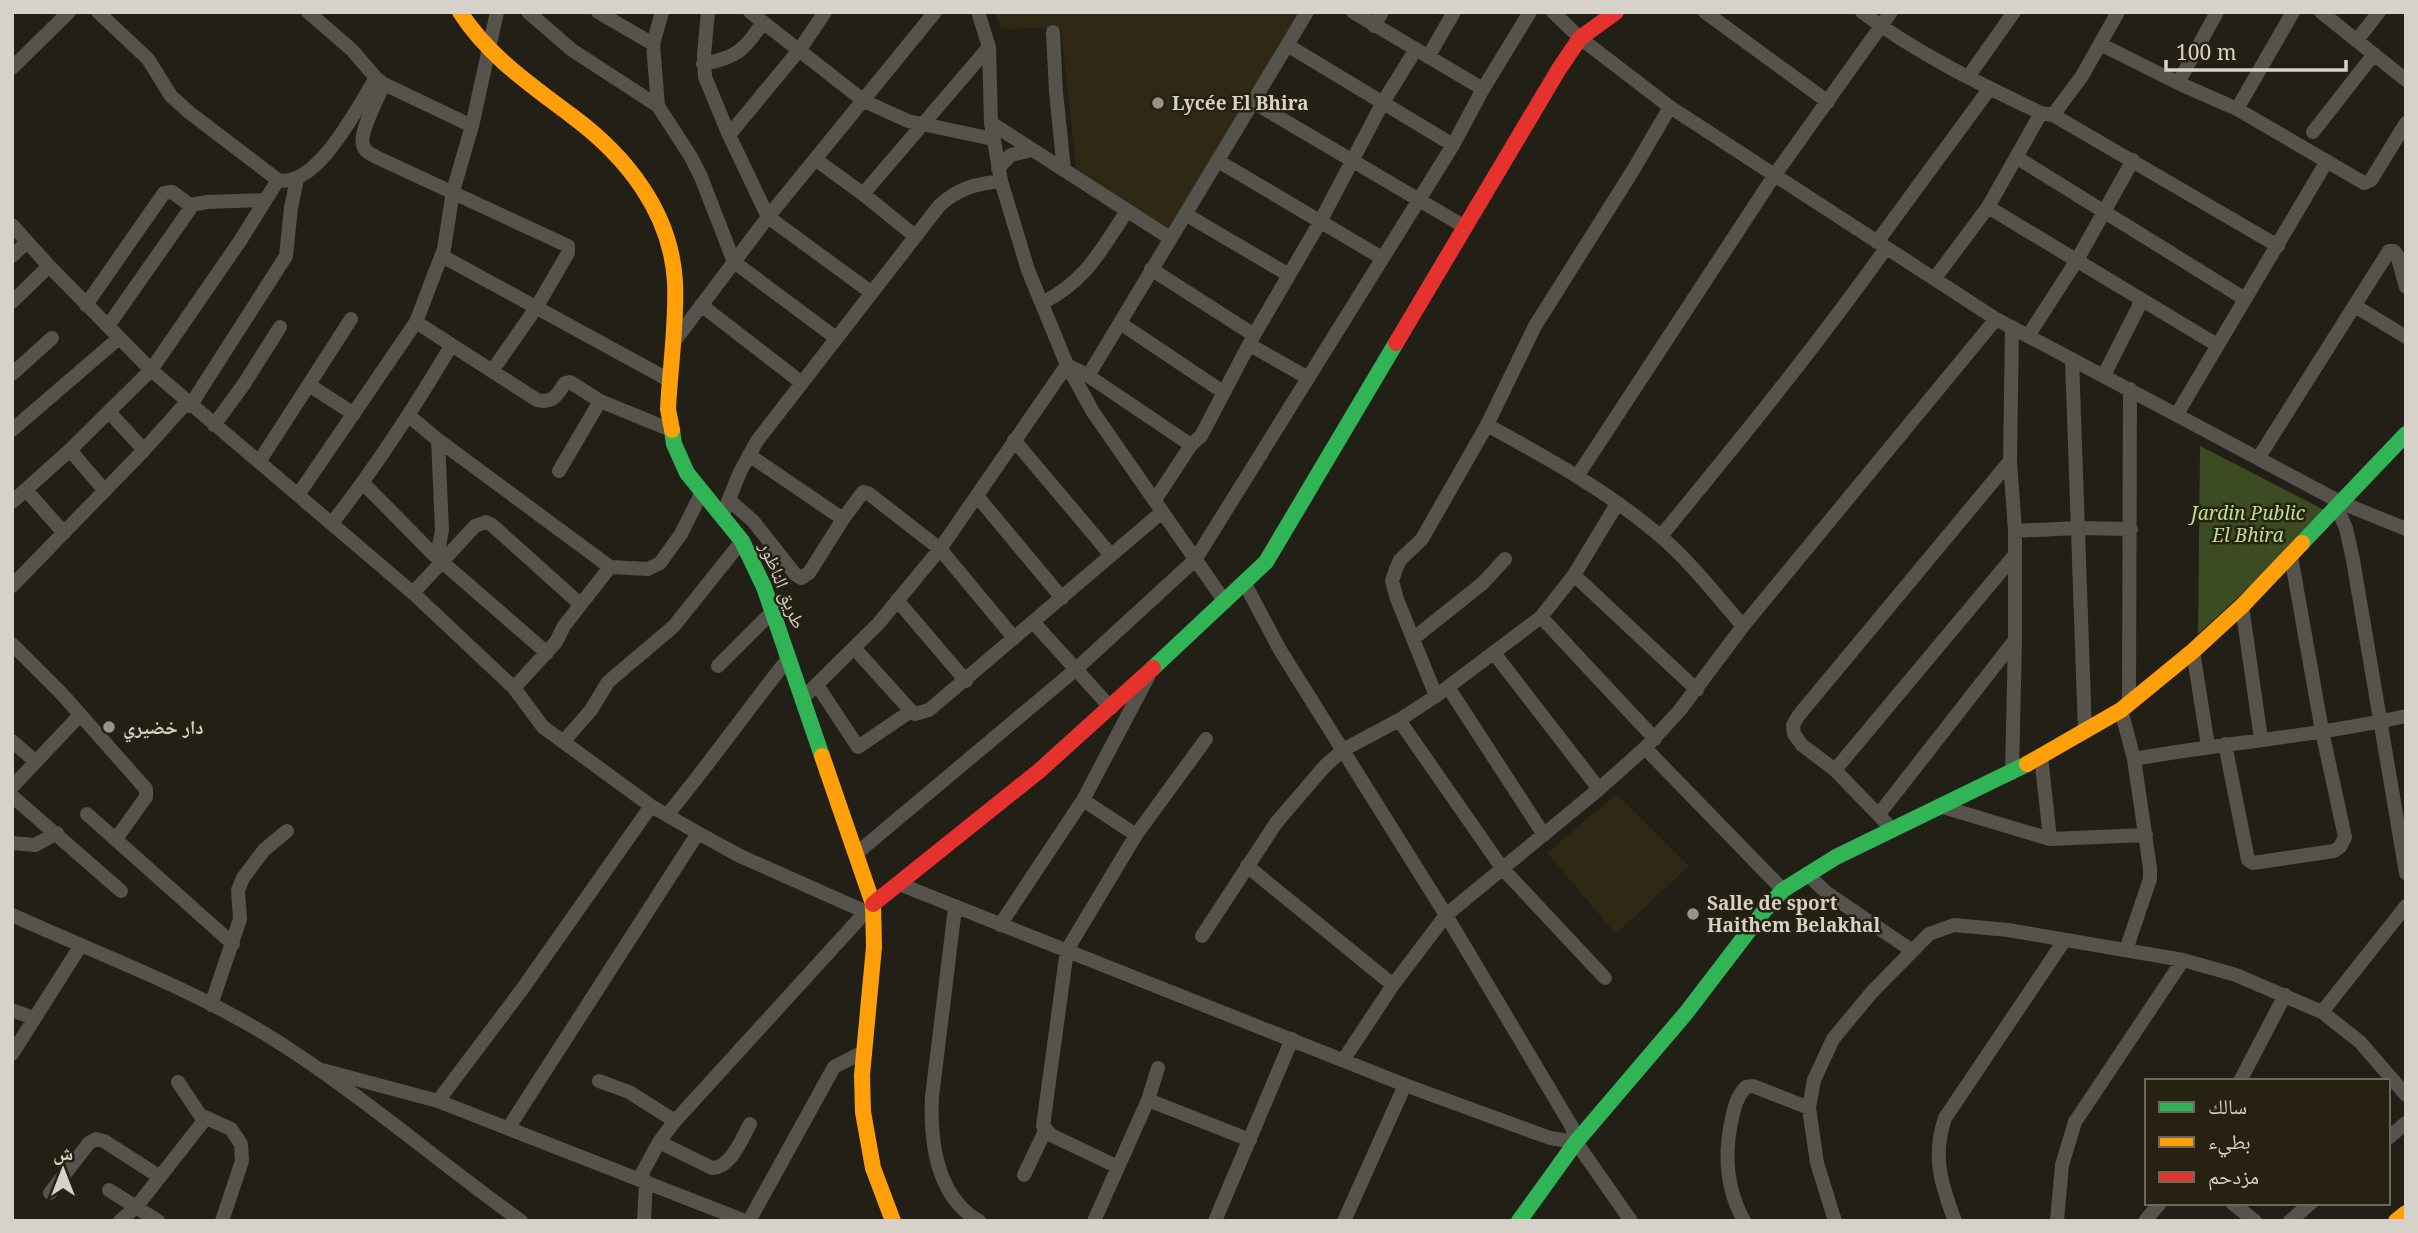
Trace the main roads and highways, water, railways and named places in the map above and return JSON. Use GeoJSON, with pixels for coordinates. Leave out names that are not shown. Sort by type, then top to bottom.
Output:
{"type":"FeatureCollection","features":[{"type":"Feature","properties":{"kind":"place","name":"Lycée El Bhira"},"geometry":{"type":"Point","coordinates":[1158,103]}},
{"type":"Feature","properties":{"kind":"place","name":"دار خضيري"},"geometry":{"type":"Point","coordinates":[109,727]}},
{"type":"Feature","properties":{"kind":"place","name":"Salle de sport Haithem Belakhal"},"geometry":{"type":"Point","coordinates":[1693,914]}},
{"type":"Feature","properties":{"kind":"park label","name":"Jardin Public El Bhira"},"geometry":{"type":"Point","coordinates":[2248,524]}}]}
